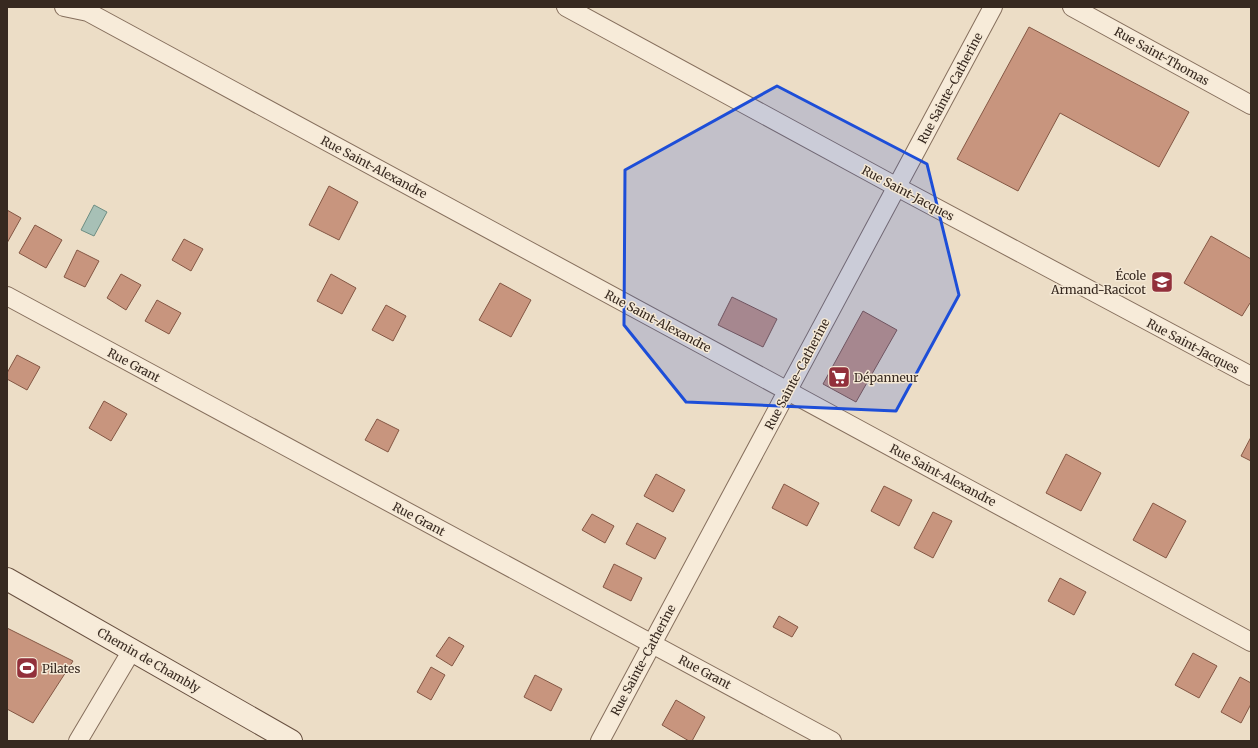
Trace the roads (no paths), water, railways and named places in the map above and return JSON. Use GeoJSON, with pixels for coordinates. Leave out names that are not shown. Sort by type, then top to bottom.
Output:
{"type":"FeatureCollection","features":[{"type":"Feature","properties":{"kind":"main road","name":"Chemin de Chambly"},"geometry":{"type":"LineString","coordinates":[[7,579],[291,741]]}},
{"type":"Feature","properties":{"kind":"street","name":"Rue Saint-Alexandre"},"geometry":{"type":"LineString","coordinates":[[64,7],[88,12],[1251,642]]}},
{"type":"Feature","properties":{"kind":"street","name":"Rue Saint-Jacques"},"geometry":{"type":"LineString","coordinates":[[566,7],[897,187],[1251,376]]}},
{"type":"Feature","properties":{"kind":"street","name":"Rue Sainte-Catherine"},"geometry":{"type":"LineString","coordinates":[[600,741],[994,7]]}},
{"type":"Feature","properties":{"kind":"street","name":"Rue Saint-Thomas"},"geometry":{"type":"LineString","coordinates":[[1072,7],[1251,105]]}},
{"type":"Feature","properties":{"kind":"street","name":"Rue Grant"},"geometry":{"type":"LineString","coordinates":[[7,296],[832,741]]}},
{"type":"Feature","properties":{"kind":"street"},"geometry":{"type":"LineString","coordinates":[[78,741],[132,650]]}},
{"type":"Feature","properties":{"kind":"place","name":"École Armand-Racicot"},"geometry":{"type":"Point","coordinates":[1162,282]}},
{"type":"Feature","properties":{"kind":"place","name":"Dépanneur"},"geometry":{"type":"Point","coordinates":[839,377]}},
{"type":"Feature","properties":{"kind":"place","name":"Pilates"},"geometry":{"type":"Point","coordinates":[27,668]}}]}
